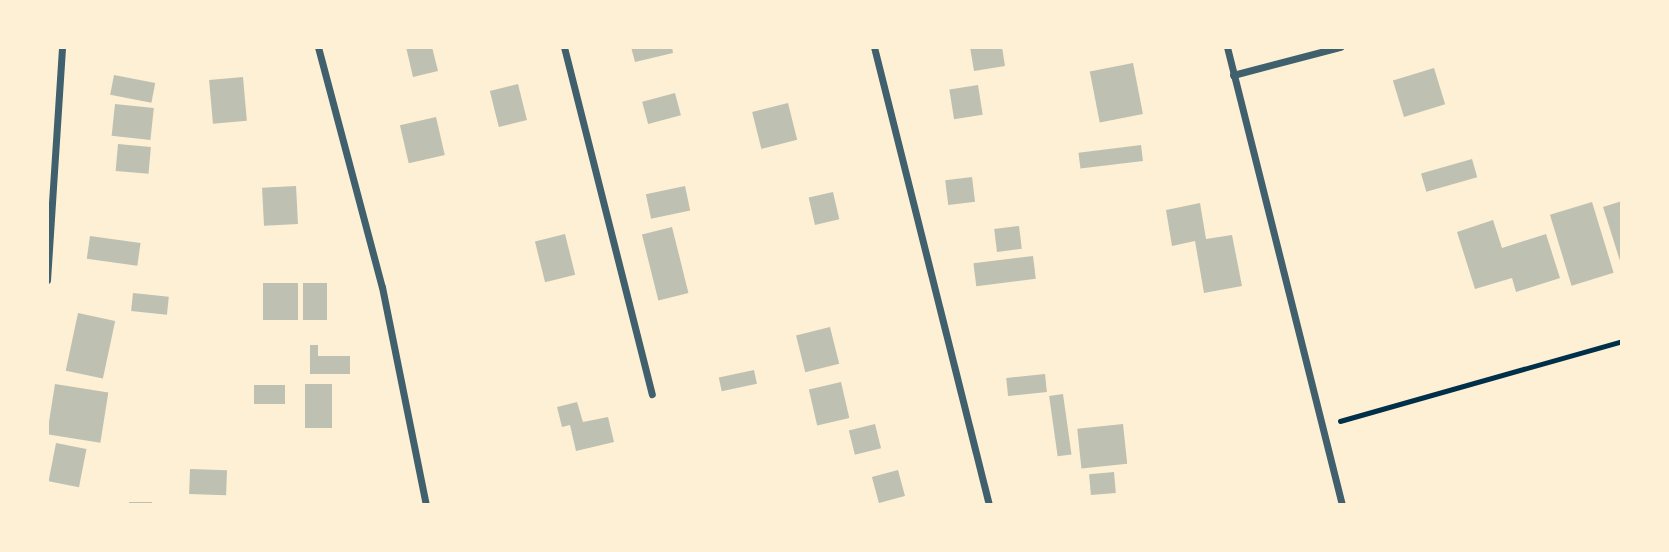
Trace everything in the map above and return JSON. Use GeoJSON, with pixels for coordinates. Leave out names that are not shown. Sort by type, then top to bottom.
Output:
{"type":"FeatureCollection","features":[{"type":"Feature","properties":{"kind":"street"},"geometry":{"type":"LineString","coordinates":[[47,280],[62,47]]}},
{"type":"Feature","properties":{"kind":"street"},"geometry":{"type":"LineString","coordinates":[[318,47],[382,287],[426,505]]}},
{"type":"Feature","properties":{"kind":"street"},"geometry":{"type":"LineString","coordinates":[[564,47],[652,394]]}},
{"type":"Feature","properties":{"kind":"street"},"geometry":{"type":"LineString","coordinates":[[874,47],[989,505]]}},
{"type":"Feature","properties":{"kind":"street"},"geometry":{"type":"LineString","coordinates":[[1227,47],[1342,505]]}},
{"type":"Feature","properties":{"kind":"street"},"geometry":{"type":"LineString","coordinates":[[1233,75],[1340,47]]}},
{"type":"Feature","properties":{"kind":"path"},"geometry":{"type":"LineString","coordinates":[[1322,426],[1622,341]]}},
{"type":"Feature","properties":{"kind":"building"},"geometry":{"type":"Polygon","coordinates":[[[406,47],[432,47],[438,71],[413,77],[406,47]]]}},
{"type":"Feature","properties":{"kind":"building"},"geometry":{"type":"Polygon","coordinates":[[[631,47],[672,47],[673,53],[635,62],[631,47]]]}},
{"type":"Feature","properties":{"kind":"building"},"geometry":{"type":"Polygon","coordinates":[[[970,47],[1002,47],[1005,66],[974,71],[970,47]]]}},
{"type":"Feature","properties":{"kind":"building"},"geometry":{"type":"Polygon","coordinates":[[[1133,63],[1143,114],[1100,122],[1090,71],[1133,63]]]}},
{"type":"Feature","properties":{"kind":"building"},"geometry":{"type":"Polygon","coordinates":[[[1434,68],[1445,104],[1404,117],[1393,81],[1434,68]]]}},
{"type":"Feature","properties":{"kind":"building"},"geometry":{"type":"Polygon","coordinates":[[[114,75],[155,83],[151,103],[110,95],[114,75]]]}},
{"type":"Feature","properties":{"kind":"building"},"geometry":{"type":"Polygon","coordinates":[[[243,77],[247,121],[213,124],[209,80],[243,77]]]}},
{"type":"Feature","properties":{"kind":"building"},"geometry":{"type":"Polygon","coordinates":[[[518,84],[527,120],[499,127],[490,91],[518,84]]]}},
{"type":"Feature","properties":{"kind":"building"},"geometry":{"type":"Polygon","coordinates":[[[978,85],[983,115],[954,119],[949,90],[978,85]]]}},
{"type":"Feature","properties":{"kind":"building"},"geometry":{"type":"Polygon","coordinates":[[[675,93],[681,115],[648,124],[642,102],[675,93]]]}},
{"type":"Feature","properties":{"kind":"building"},"geometry":{"type":"Polygon","coordinates":[[[788,103],[797,140],[761,149],[752,112],[788,103]]]}},
{"type":"Feature","properties":{"kind":"building"},"geometry":{"type":"Polygon","coordinates":[[[115,104],[154,108],[150,140],[112,136],[115,104]]]}},
{"type":"Feature","properties":{"kind":"building"},"geometry":{"type":"Polygon","coordinates":[[[436,117],[445,155],[409,163],[400,125],[436,117]]]}},
{"type":"Feature","properties":{"kind":"building"},"geometry":{"type":"Polygon","coordinates":[[[118,144],[151,147],[149,174],[116,171],[118,144]]]}},
{"type":"Feature","properties":{"kind":"building"},"geometry":{"type":"Polygon","coordinates":[[[1141,145],[1143,161],[1080,169],[1078,153],[1141,145]]]}},
{"type":"Feature","properties":{"kind":"building"},"geometry":{"type":"Polygon","coordinates":[[[1472,159],[1477,177],[1426,192],[1421,174],[1472,159]]]}},
{"type":"Feature","properties":{"kind":"building"},"geometry":{"type":"Polygon","coordinates":[[[972,177],[975,202],[948,205],[945,180],[972,177]]]}},
{"type":"Feature","properties":{"kind":"building"},"geometry":{"type":"Polygon","coordinates":[[[296,186],[298,224],[264,226],[262,188],[296,186]]]}},
{"type":"Feature","properties":{"kind":"building"},"geometry":{"type":"Polygon","coordinates":[[[685,186],[690,210],[651,219],[646,194],[685,186]]]}},
{"type":"Feature","properties":{"kind":"building"},"geometry":{"type":"Polygon","coordinates":[[[833,192],[839,219],[815,225],[809,198],[833,192]]]}},
{"type":"Feature","properties":{"kind":"building"},"geometry":{"type":"Polygon","coordinates":[[[1622,201],[1622,264],[1621,264],[1603,207],[1622,201]]]}},
{"type":"Feature","properties":{"kind":"building"},"geometry":{"type":"Polygon","coordinates":[[[1592,202],[1614,273],[1572,286],[1550,215],[1592,202]]]}},
{"type":"Feature","properties":{"kind":"building"},"geometry":{"type":"Polygon","coordinates":[[[1200,203],[1206,239],[1232,235],[1242,286],[1204,293],[1195,241],[1172,246],[1166,210],[1200,203]]]}},
{"type":"Feature","properties":{"kind":"building"},"geometry":{"type":"Polygon","coordinates":[[[1493,220],[1502,248],[1546,234],[1560,278],[1516,292],[1512,278],[1475,289],[1457,232],[1493,220]]]}},
{"type":"Feature","properties":{"kind":"building"},"geometry":{"type":"Polygon","coordinates":[[[1019,226],[1022,249],[997,252],[994,229],[1019,226]]]}},
{"type":"Feature","properties":{"kind":"building"},"geometry":{"type":"Polygon","coordinates":[[[672,227],[688,293],[658,300],[642,234],[672,227]]]}},
{"type":"Feature","properties":{"kind":"building"},"geometry":{"type":"Polygon","coordinates":[[[565,234],[575,275],[545,282],[535,241],[565,234]]]}},
{"type":"Feature","properties":{"kind":"building"},"geometry":{"type":"Polygon","coordinates":[[[90,236],[141,243],[137,266],[87,259],[90,236]]]}},
{"type":"Feature","properties":{"kind":"building"},"geometry":{"type":"Polygon","coordinates":[[[1033,256],[1036,279],[976,286],[973,263],[1033,256]]]}},
{"type":"Feature","properties":{"kind":"building"},"geometry":{"type":"Polygon","coordinates":[[[263,283],[298,283],[298,320],[263,320],[263,283]]]}},
{"type":"Feature","properties":{"kind":"building"},"geometry":{"type":"Polygon","coordinates":[[[303,283],[327,283],[327,320],[303,320],[303,283]]]}},
{"type":"Feature","properties":{"kind":"building"},"geometry":{"type":"Polygon","coordinates":[[[133,293],[169,297],[167,315],[131,311],[133,293]]]}},
{"type":"Feature","properties":{"kind":"building"},"geometry":{"type":"Polygon","coordinates":[[[78,313],[115,321],[103,379],[66,371],[78,313]]]}},
{"type":"Feature","properties":{"kind":"building"},"geometry":{"type":"Polygon","coordinates":[[[830,327],[839,364],[805,372],[796,335],[830,327]]]}},
{"type":"Feature","properties":{"kind":"building"},"geometry":{"type":"Polygon","coordinates":[[[310,345],[318,345],[318,356],[350,356],[350,374],[310,374],[310,345]]]}},
{"type":"Feature","properties":{"kind":"building"},"geometry":{"type":"Polygon","coordinates":[[[754,370],[757,384],[722,391],[719,377],[754,370]]]}},
{"type":"Feature","properties":{"kind":"building"},"geometry":{"type":"Polygon","coordinates":[[[1045,374],[1047,392],[1008,396],[1006,378],[1045,374]]]}},
{"type":"Feature","properties":{"kind":"building"},"geometry":{"type":"Polygon","coordinates":[[[841,382],[849,418],[817,425],[809,389],[841,382]]]}},
{"type":"Feature","properties":{"kind":"building"},"geometry":{"type":"Polygon","coordinates":[[[55,384],[108,392],[100,443],[47,434],[55,384]]]}},
{"type":"Feature","properties":{"kind":"building"},"geometry":{"type":"Polygon","coordinates":[[[305,384],[332,384],[332,428],[305,428],[305,384]]]}},
{"type":"Feature","properties":{"kind":"building"},"geometry":{"type":"Polygon","coordinates":[[[254,385],[285,385],[285,404],[254,404],[254,385]]]}},
{"type":"Feature","properties":{"kind":"building"},"geometry":{"type":"Polygon","coordinates":[[[1063,394],[1071,454],[1058,456],[1049,396],[1063,394]]]}},
{"type":"Feature","properties":{"kind":"building"},"geometry":{"type":"Polygon","coordinates":[[[577,402],[583,422],[608,417],[614,442],[576,451],[570,425],[562,427],[557,407],[577,402]]]}},
{"type":"Feature","properties":{"kind":"building"},"geometry":{"type":"Polygon","coordinates":[[[875,424],[881,448],[855,455],[849,431],[875,424]]]}},
{"type":"Feature","properties":{"kind":"building"},"geometry":{"type":"Polygon","coordinates":[[[1123,424],[1127,464],[1081,469],[1077,429],[1123,424]]]}},
{"type":"Feature","properties":{"kind":"building"},"geometry":{"type":"Polygon","coordinates":[[[56,443],[86,449],[79,487],[49,481],[56,443]]]}},
{"type":"Feature","properties":{"kind":"building"},"geometry":{"type":"Polygon","coordinates":[[[190,469],[227,470],[226,495],[189,494],[190,469]]]}},
{"type":"Feature","properties":{"kind":"building"},"geometry":{"type":"Polygon","coordinates":[[[898,470],[905,496],[879,503],[872,477],[898,470]]]}},
{"type":"Feature","properties":{"kind":"building"},"geometry":{"type":"Polygon","coordinates":[[[1114,472],[1116,493],[1091,495],[1089,474],[1114,472]]]}},
{"type":"Feature","properties":{"kind":"building"},"geometry":{"type":"Polygon","coordinates":[[[129,502],[152,502],[152,505],[129,505],[129,502]]]}}]}
